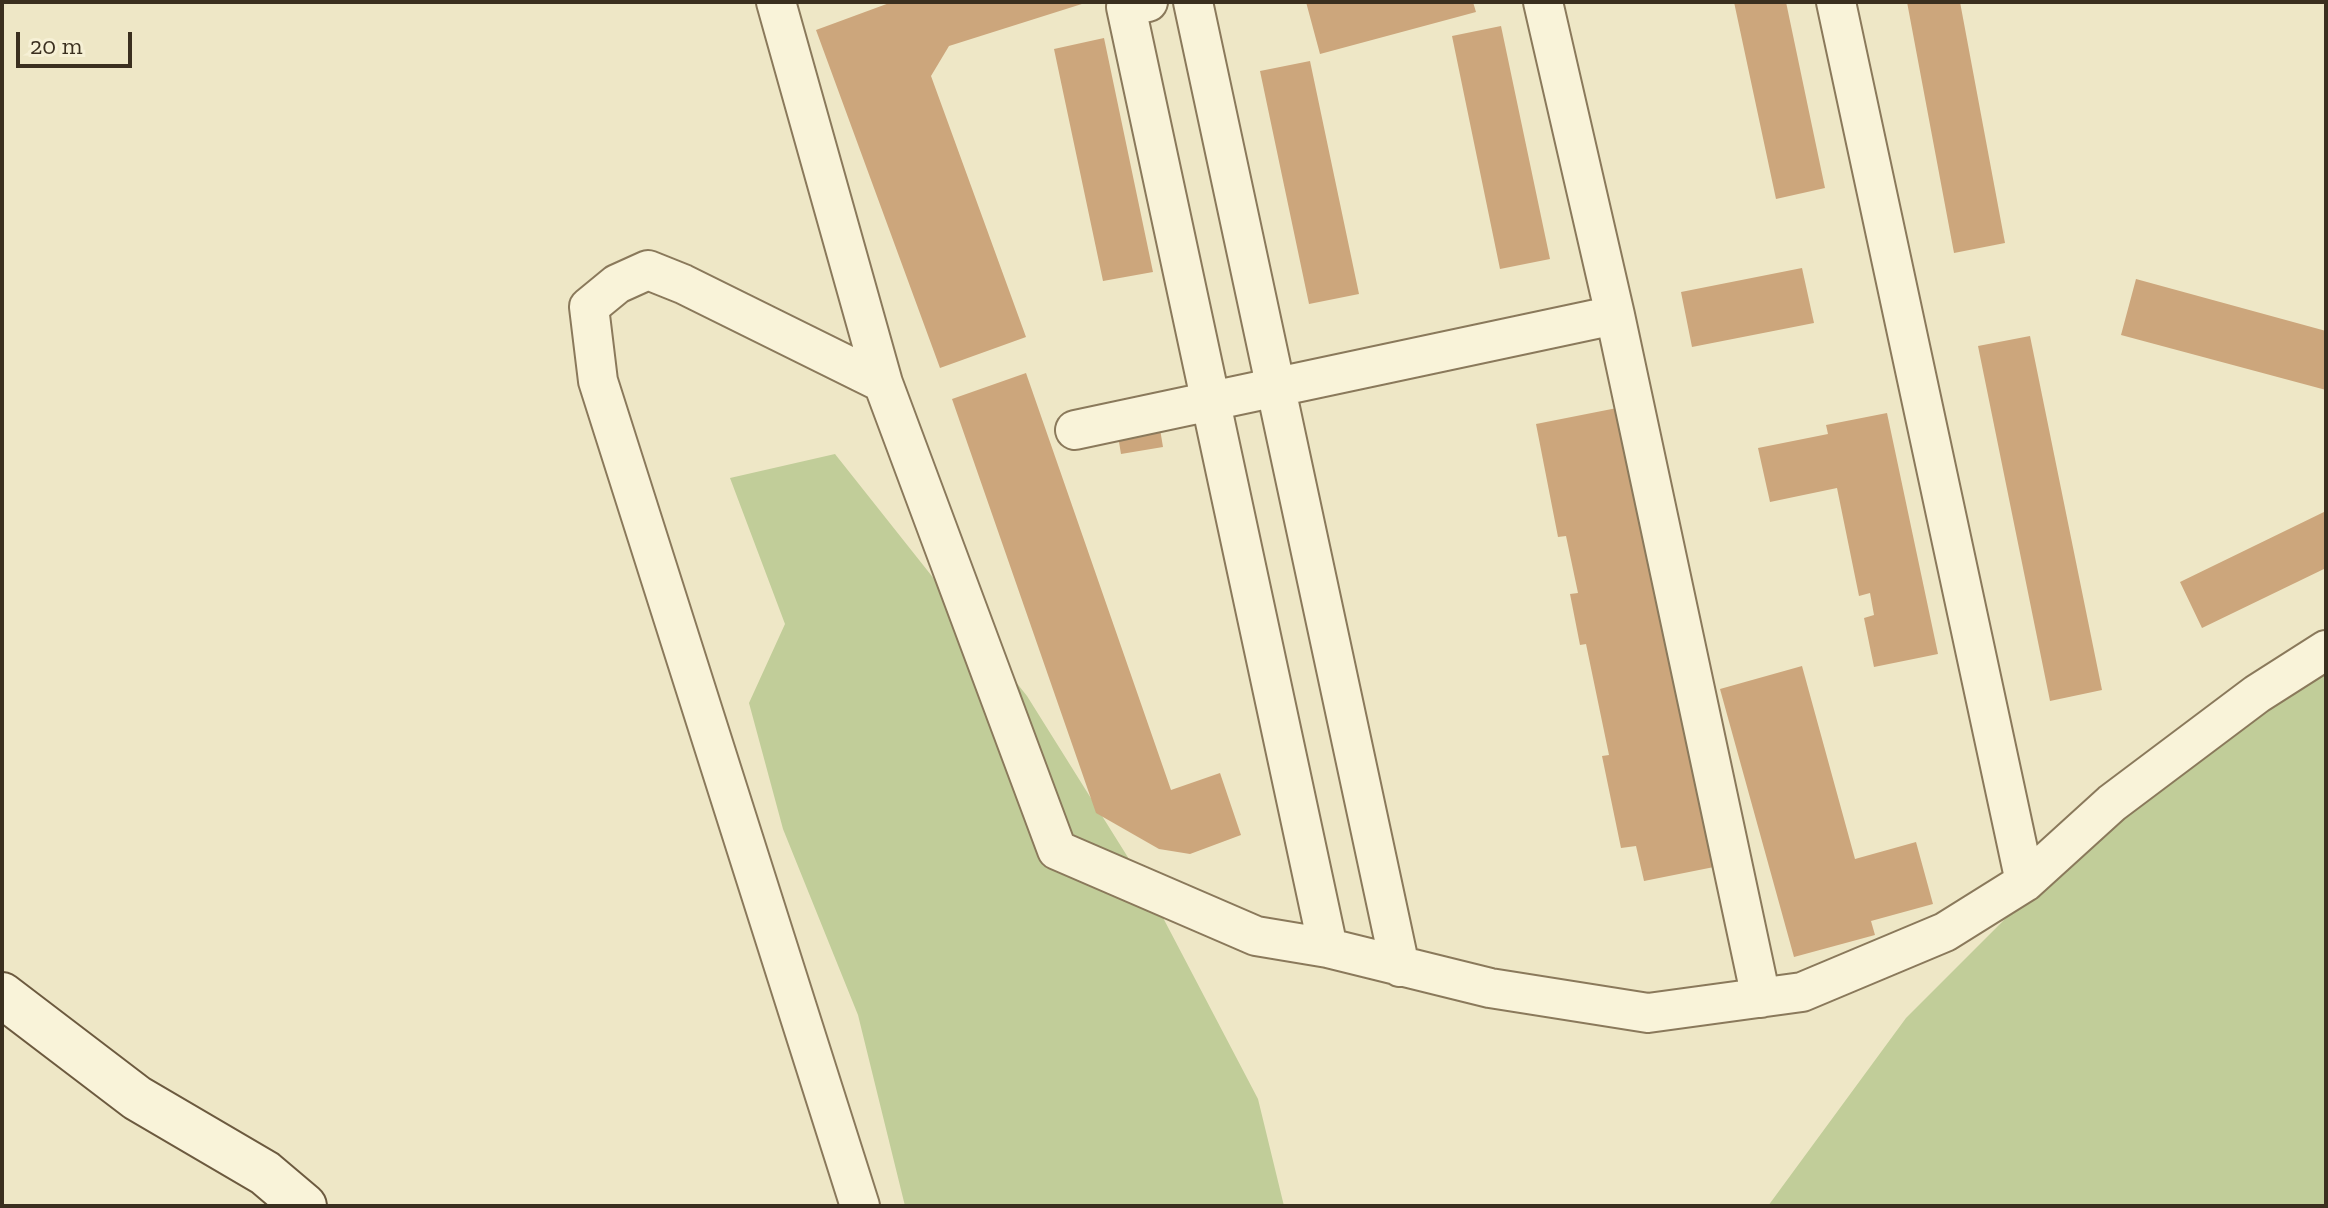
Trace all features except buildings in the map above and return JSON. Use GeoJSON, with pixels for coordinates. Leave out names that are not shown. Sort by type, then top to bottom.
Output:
{"type":"FeatureCollection","features":[{"type":"Feature","properties":{"kind":"main road"},"geometry":{"type":"LineString","coordinates":[[2,995],[137,1098],[265,1173],[304,1206]]}},
{"type":"Feature","properties":{"kind":"street"},"geometry":{"type":"LineString","coordinates":[[776,2],[883,383],[1057,850],[1256,936],[1328,948],[1490,988],[1648,1013],[1802,992],[1945,932],[2025,882],[2112,803],[2257,694],[2326,650]]}},
{"type":"Feature","properties":{"kind":"street"},"geometry":{"type":"LineString","coordinates":[[1193,2],[1400,967]]}},
{"type":"Feature","properties":{"kind":"street"},"geometry":{"type":"LineString","coordinates":[[1543,2],[1615,315],[1761,998]]}},
{"type":"Feature","properties":{"kind":"street"},"geometry":{"type":"LineString","coordinates":[[1836,2],[2025,882]]}},
{"type":"Feature","properties":{"kind":"street"},"geometry":{"type":"LineString","coordinates":[[1137,4],[1211,401],[1328,948]]}},
{"type":"Feature","properties":{"kind":"street"},"geometry":{"type":"LineString","coordinates":[[860,1206],[598,381],[589,307],[617,284],[648,270],[683,284],[883,383]]}},
{"type":"Feature","properties":{"kind":"street"},"geometry":{"type":"LineString","coordinates":[[1075,430],[1615,315]]}},
{"type":"Feature","properties":{"kind":"green space"},"geometry":{"type":"Polygon","coordinates":[[[835,454],[1027,696],[1149,891],[1258,1099],[1284,1206],[905,1206],[858,1015],[783,829],[749,703],[785,624],[730,478],[835,454]]]}},
{"type":"Feature","properties":{"kind":"green space"},"geometry":{"type":"Polygon","coordinates":[[[2326,670],[2326,1206],[1768,1206],[1906,1018],[2090,834],[2241,726],[2326,670]]]}}]}
